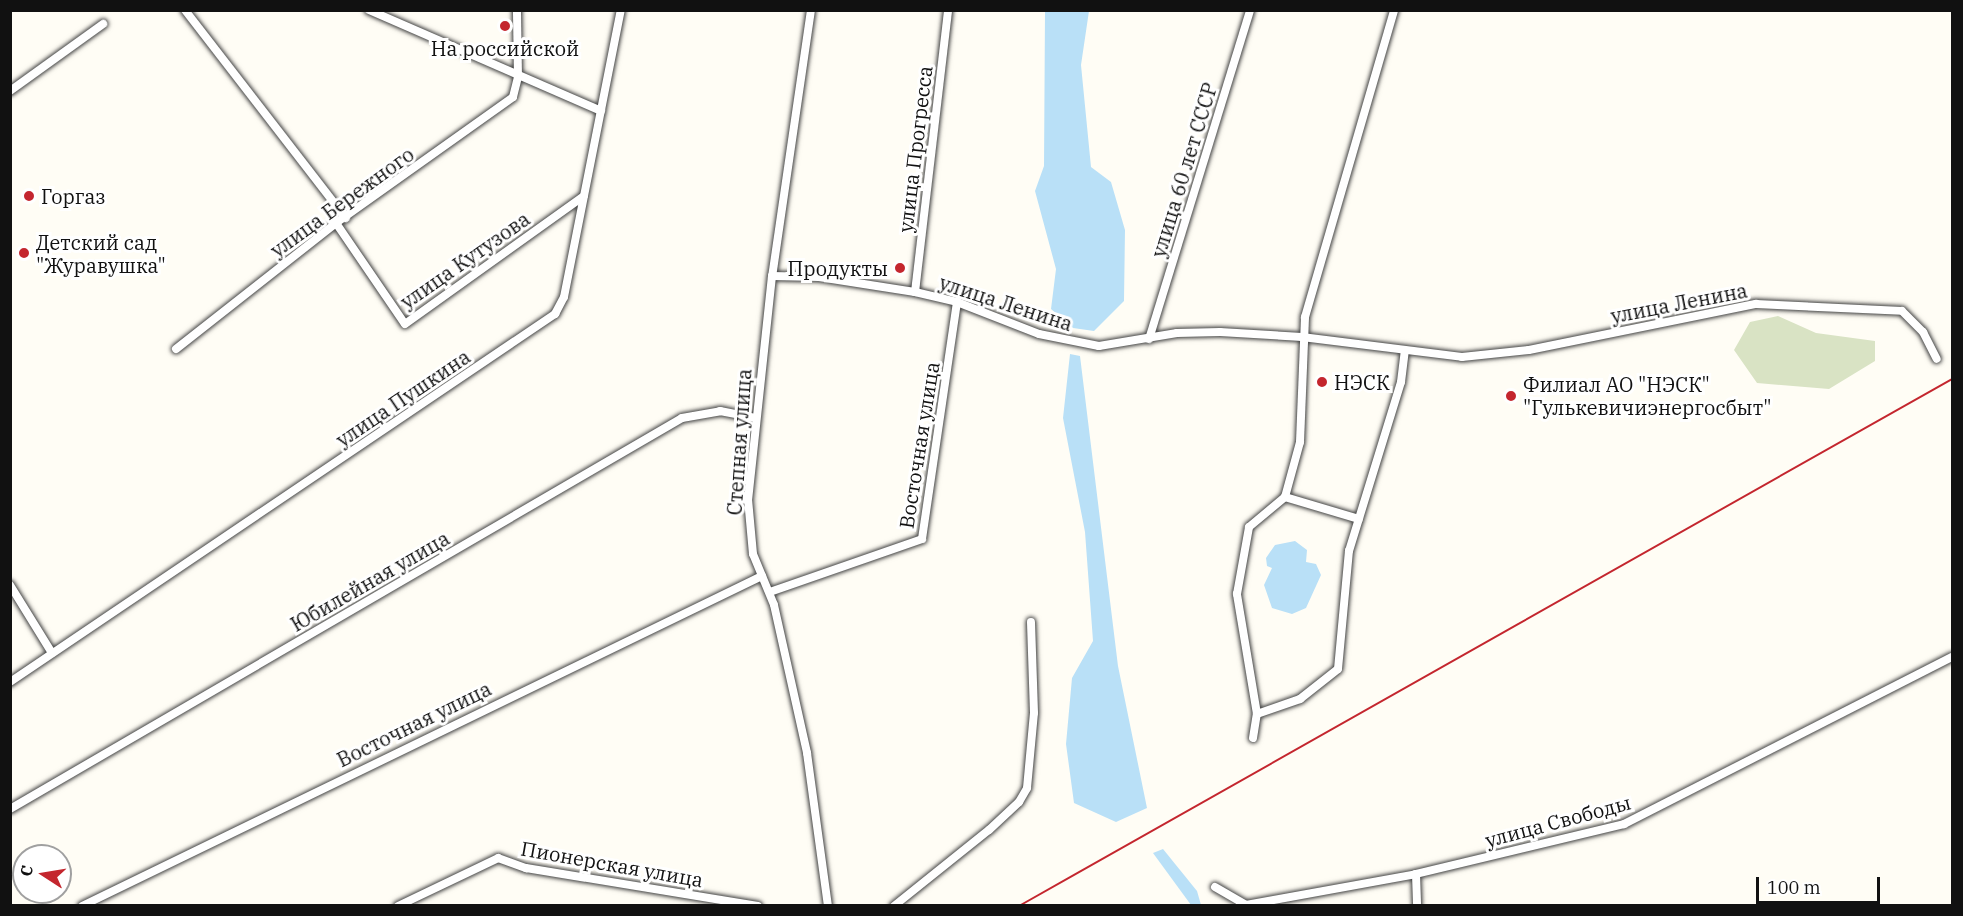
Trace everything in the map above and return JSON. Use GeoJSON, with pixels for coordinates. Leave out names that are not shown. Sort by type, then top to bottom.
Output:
{"type":"FeatureCollection","features":[{"type":"Feature","properties":{"kind":"street"},"geometry":{"type":"LineString","coordinates":[[185,10],[346,218]]}},
{"type":"Feature","properties":{"kind":"street"},"geometry":{"type":"LineString","coordinates":[[369,10],[518,77],[601,111]]}},
{"type":"Feature","properties":{"kind":"street"},"geometry":{"type":"LineString","coordinates":[[517,10],[518,77]]}},
{"type":"Feature","properties":{"kind":"street","name":"улица Пушкина"},"geometry":{"type":"LineString","coordinates":[[10,682],[555,314],[564,297],[621,10]]}},
{"type":"Feature","properties":{"kind":"street","name":"Степная улица"},"geometry":{"type":"LineString","coordinates":[[811,10],[772,276],[748,499],[753,554],[770,592],[807,753],[828,906]]}},
{"type":"Feature","properties":{"kind":"street","name":"улица Прогресса"},"geometry":{"type":"LineString","coordinates":[[915,292],[948,10]]}},
{"type":"Feature","properties":{"kind":"street","name":"улица 60 лет СССР"},"geometry":{"type":"LineString","coordinates":[[1149,339],[1250,10]]}},
{"type":"Feature","properties":{"kind":"street"},"geometry":{"type":"LineString","coordinates":[[1253,738],[1257,714],[1237,594],[1249,527],[1285,497],[1300,442],[1302,338],[1305,317],[1394,10]]}},
{"type":"Feature","properties":{"kind":"street"},"geometry":{"type":"LineString","coordinates":[[10,91],[103,24]]}},
{"type":"Feature","properties":{"kind":"street","name":"улица Бережного"},"geometry":{"type":"LineString","coordinates":[[176,349],[336,223],[513,97],[518,77]]}},
{"type":"Feature","properties":{"kind":"street","name":"улица Кутузова"},"geometry":{"type":"LineString","coordinates":[[336,223],[405,324],[584,196]]}},
{"type":"Feature","properties":{"kind":"street","name":"улица Ленина"},"geometry":{"type":"LineString","coordinates":[[772,276],[819,277],[915,292],[957,302],[1075,344],[1123,345],[1177,333],[1220,332],[1302,338],[1462,357],[1528,350],[1756,304],[1902,311],[1923,332],[1937,358]]}},
{"type":"Feature","properties":{"kind":"street","name":"Восточная улица"},"geometry":{"type":"LineString","coordinates":[[770,592],[922,539],[957,302]]}},
{"type":"Feature","properties":{"kind":"street"},"geometry":{"type":"LineString","coordinates":[[1257,714],[1300,699],[1338,669],[1349,552],[1401,382],[1405,350]]}},
{"type":"Feature","properties":{"kind":"street","name":"Юбилейная улица"},"geometry":{"type":"LineString","coordinates":[[10,810],[682,418],[720,411],[755,418]]}},
{"type":"Feature","properties":{"kind":"street"},"geometry":{"type":"LineString","coordinates":[[1285,497],[1359,519]]}},
{"type":"Feature","properties":{"kind":"street","name":"Восточная улица"},"geometry":{"type":"LineString","coordinates":[[82,906],[762,576]]}},
{"type":"Feature","properties":{"kind":"street"},"geometry":{"type":"LineString","coordinates":[[10,585],[52,652]]}},
{"type":"Feature","properties":{"kind":"street"},"geometry":{"type":"LineString","coordinates":[[894,906],[989,830],[1019,802],[1027,788],[1034,713],[1031,622]]}},
{"type":"Feature","properties":{"kind":"street","name":"улица Свободы"},"geometry":{"type":"LineString","coordinates":[[1215,887],[1246,905],[1416,874],[1624,824],[1953,657]]}},
{"type":"Feature","properties":{"kind":"street","name":"Пионерская улица"},"geometry":{"type":"LineString","coordinates":[[398,906],[498,858],[525,868],[758,906]]}},
{"type":"Feature","properties":{"kind":"street"},"geometry":{"type":"LineString","coordinates":[[1416,874],[1417,906]]}},
{"type":"Feature","properties":{"kind":"green space"},"geometry":{"type":"Polygon","coordinates":[[[1778,316],[1816,333],[1875,341],[1875,361],[1829,389],[1757,383],[1734,350],[1750,322],[1778,316]]]}},
{"type":"Feature","properties":{"kind":"water"},"geometry":{"type":"Polygon","coordinates":[[[1045,11],[1089,11],[1081,65],[1091,167],[1111,182],[1125,230],[1124,301],[1094,331],[1073,328],[1051,309],[1056,269],[1035,191],[1044,166],[1045,11]]]}},
{"type":"Feature","properties":{"kind":"water"},"geometry":{"type":"Polygon","coordinates":[[[1070,354],[1080,356],[1118,666],[1147,808],[1116,822],[1074,803],[1066,744],[1072,678],[1093,641],[1085,532],[1063,418],[1070,354]]]}},
{"type":"Feature","properties":{"kind":"water"},"geometry":{"type":"Polygon","coordinates":[[[1295,541],[1307,550],[1306,562],[1316,564],[1321,575],[1306,608],[1292,614],[1272,608],[1264,585],[1272,568],[1267,566],[1266,558],[1275,545],[1295,541]]]}},
{"type":"Feature","properties":{"kind":"water"},"geometry":{"type":"Polygon","coordinates":[[[1163,849],[1197,891],[1201,905],[1191,905],[1153,853],[1163,849]]]}},
{"type":"Feature","properties":{"kind":"railway"},"geometry":{"type":"LineString","coordinates":[[1019,906],[1952,379]]}},
{"type":"Feature","properties":{"kind":"place","name":"На российской"},"geometry":{"type":"Point","coordinates":[505,26]}},
{"type":"Feature","properties":{"kind":"place","name":"Горгаз"},"geometry":{"type":"Point","coordinates":[29,196]}},
{"type":"Feature","properties":{"kind":"place","name":"Детский сад \"Журавушка\""},"geometry":{"type":"Point","coordinates":[24,253]}},
{"type":"Feature","properties":{"kind":"place","name":"Продукты"},"geometry":{"type":"Point","coordinates":[900,268]}},
{"type":"Feature","properties":{"kind":"place","name":"НЭСК"},"geometry":{"type":"Point","coordinates":[1322,382]}},
{"type":"Feature","properties":{"kind":"place","name":"Филиал АО \"НЭСК\" \"Гулькевичиэнергосбыт\""},"geometry":{"type":"Point","coordinates":[1511,396]}}]}
